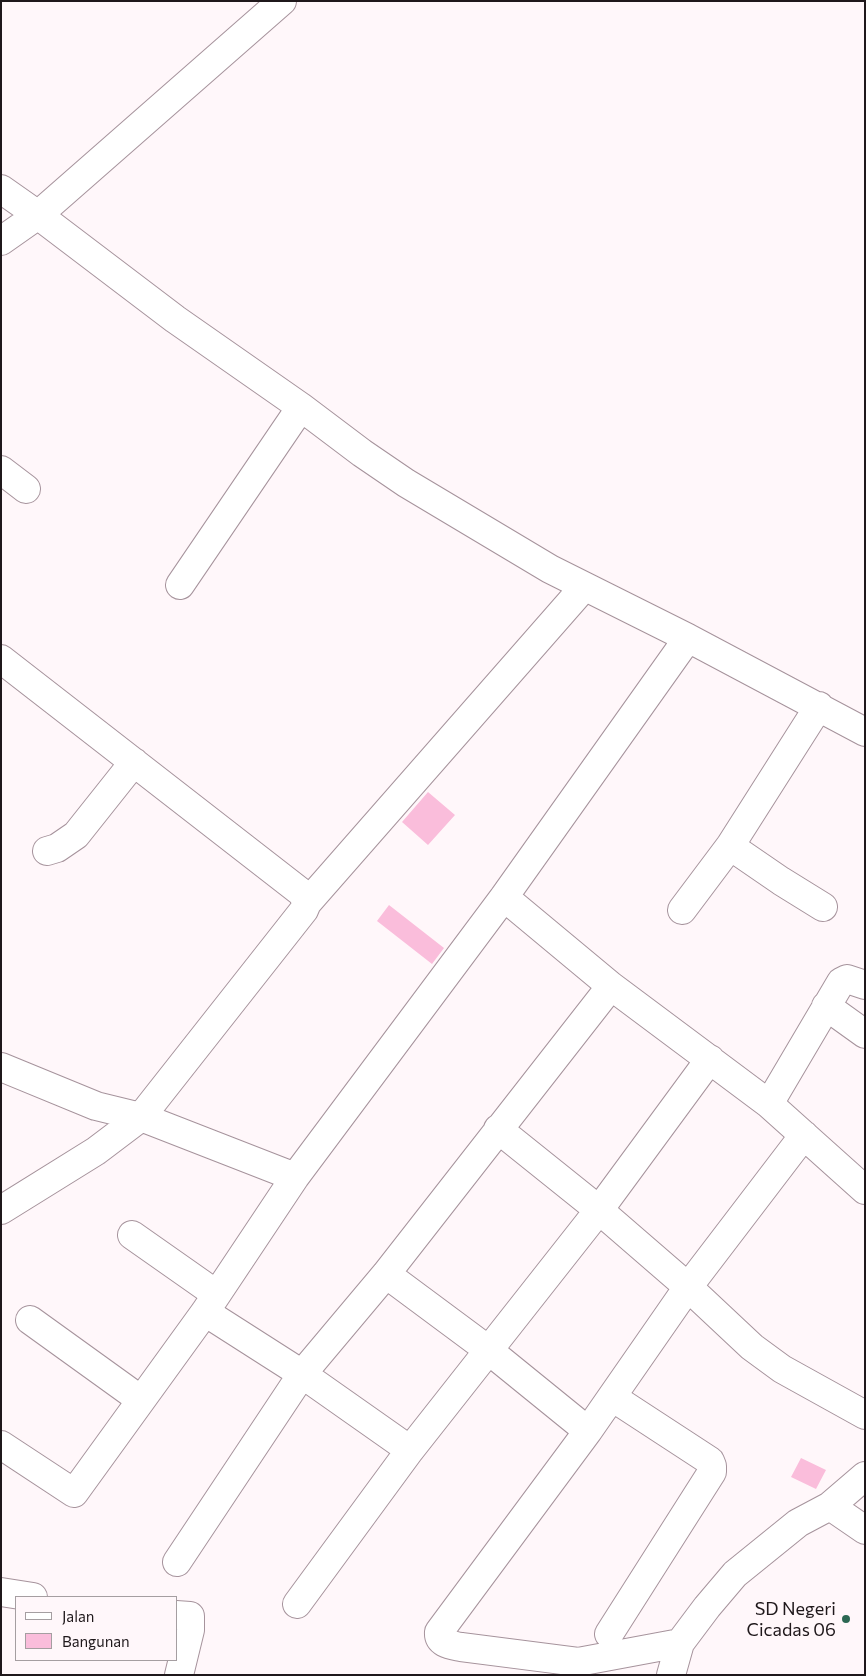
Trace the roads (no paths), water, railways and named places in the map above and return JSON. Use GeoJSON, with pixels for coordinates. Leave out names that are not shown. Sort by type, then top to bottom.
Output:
{"type":"FeatureCollection","features":[{"type":"Feature","properties":{"kind":"street"},"geometry":{"type":"LineString","coordinates":[[1,241],[38,214],[282,1]]}},
{"type":"Feature","properties":{"kind":"street"},"geometry":{"type":"LineString","coordinates":[[1,189],[38,214],[168,314],[406,483],[550,570],[688,638],[865,732]]}},
{"type":"Feature","properties":{"kind":"street"},"geometry":{"type":"LineString","coordinates":[[180,585],[301,407]]}},
{"type":"Feature","properties":{"kind":"street"},"geometry":{"type":"LineString","coordinates":[[1,470],[26,489]]}},
{"type":"Feature","properties":{"kind":"street"},"geometry":{"type":"LineString","coordinates":[[1,1210],[96,1151],[141,1117],[304,910],[307,903],[584,586]]}},
{"type":"Feature","properties":{"kind":"street"},"geometry":{"type":"LineString","coordinates":[[1,1445],[74,1493],[211,1303],[295,1177],[504,897],[688,638]]}},
{"type":"Feature","properties":{"kind":"street"},"geometry":{"type":"LineString","coordinates":[[1,659],[302,893],[307,903]]}},
{"type":"Feature","properties":{"kind":"street"},"geometry":{"type":"LineString","coordinates":[[682,910],[730,846],[819,706]]}},
{"type":"Feature","properties":{"kind":"street"},"geometry":{"type":"LineString","coordinates":[[47,851],[57,848],[76,836],[134,762]]}},
{"type":"Feature","properties":{"kind":"street"},"geometry":{"type":"LineString","coordinates":[[730,846],[823,907]]}},
{"type":"Feature","properties":{"kind":"street"},"geometry":{"type":"LineString","coordinates":[[504,897],[611,986],[769,1104],[865,1190]]}},
{"type":"Feature","properties":{"kind":"street"},"geometry":{"type":"LineString","coordinates":[[769,1104],[826,1006],[844,980],[847,979],[865,985]]}},
{"type":"Feature","properties":{"kind":"street"},"geometry":{"type":"LineString","coordinates":[[177,1562],[302,1374],[386,1274],[611,986]]}},
{"type":"Feature","properties":{"kind":"street"},"geometry":{"type":"LineString","coordinates":[[826,1006],[865,1034]]}},
{"type":"Feature","properties":{"kind":"street"},"geometry":{"type":"LineString","coordinates":[[297,1604],[410,1450],[487,1349],[598,1210],[710,1059]]}},
{"type":"Feature","properties":{"kind":"street"},"geometry":{"type":"LineString","coordinates":[[1,1067],[96,1106],[141,1117],[295,1177]]}},
{"type":"Feature","properties":{"kind":"street"},"geometry":{"type":"LineString","coordinates":[[498,1129],[598,1210],[688,1287],[759,1352],[782,1369],[865,1415]]}},
{"type":"Feature","properties":{"kind":"street"},"geometry":{"type":"LineString","coordinates":[[680,1643],[578,1662],[460,1647],[446,1643],[438,1637],[439,1632],[588,1432],[688,1287],[804,1135]]}},
{"type":"Feature","properties":{"kind":"street"},"geometry":{"type":"LineString","coordinates":[[132,1235],[211,1303],[302,1374],[410,1450]]}},
{"type":"Feature","properties":{"kind":"street"},"geometry":{"type":"LineString","coordinates":[[386,1274],[487,1349],[588,1432]]}},
{"type":"Feature","properties":{"kind":"street"},"geometry":{"type":"LineString","coordinates":[[30,1320],[141,1400]]}},
{"type":"Feature","properties":{"kind":"street"},"geometry":{"type":"LineString","coordinates":[[609,1634],[712,1472],[710,1461],[612,1397]]}},
{"type":"Feature","properties":{"kind":"street"},"geometry":{"type":"LineString","coordinates":[[671,1675],[680,1643],[707,1607],[736,1574],[798,1523],[830,1506],[865,1476]]}},
{"type":"Feature","properties":{"kind":"street"},"geometry":{"type":"LineString","coordinates":[[830,1506],[865,1530]]}},
{"type":"Feature","properties":{"kind":"street"},"geometry":{"type":"LineString","coordinates":[[1,1592],[27,1596]]}},
{"type":"Feature","properties":{"kind":"street"},"geometry":{"type":"LineString","coordinates":[[178,1615],[190,1616],[190,1630],[179,1675]]}},
{"type":"Feature","properties":{"kind":"place","name":"SD Negeri Cicadas 06"},"geometry":{"type":"Point","coordinates":[846,1619]}}]}
